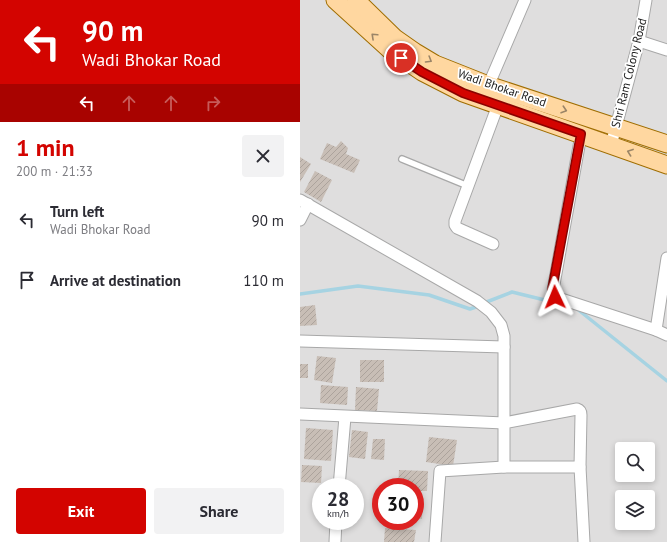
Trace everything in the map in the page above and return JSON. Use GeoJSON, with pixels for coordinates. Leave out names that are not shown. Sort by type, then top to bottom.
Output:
{"type":"FeatureCollection","features":[{"type":"Feature","properties":{"kind":"main road","name":"Wadi Bhokar Road"},"geometry":{"type":"LineString","coordinates":[[336,0],[390,51],[422,72],[463,93],[485,92],[498,105],[667,165]]}},
{"type":"Feature","properties":{"kind":"main road","name":"Wadi Bhokar Road"},"geometry":{"type":"LineString","coordinates":[[356,0],[395,38],[415,52],[485,92],[616,127],[667,144]]}},
{"type":"Feature","properties":{"kind":"street"},"geometry":{"type":"LineString","coordinates":[[485,92],[525,0]]}},
{"type":"Feature","properties":{"kind":"street","name":"Shri Ram Colony Road"},"geometry":{"type":"LineString","coordinates":[[611,145],[639,41],[646,0]]}},
{"type":"Feature","properties":{"kind":"street","name":"Shri Ram Colony Road"},"geometry":{"type":"LineString","coordinates":[[639,41],[667,50]]}},
{"type":"Feature","properties":{"kind":"street"},"geometry":{"type":"LineString","coordinates":[[493,244],[457,228],[455,225],[455,220],[498,105]]}},
{"type":"Feature","properties":{"kind":"street"},"geometry":{"type":"LineString","coordinates":[[581,134],[552,290],[553,294],[555,297],[656,330],[667,335]]}},
{"type":"Feature","properties":{"kind":"street"},"geometry":{"type":"LineString","coordinates":[[300,220],[304,202],[477,301],[491,312],[501,326],[504,336],[504,467]]}},
{"type":"Feature","properties":{"kind":"street"},"geometry":{"type":"LineString","coordinates":[[656,330],[667,258]]}},
{"type":"Feature","properties":{"kind":"street"},"geometry":{"type":"LineString","coordinates":[[300,341],[504,347]]}},
{"type":"Feature","properties":{"kind":"street"},"geometry":{"type":"LineString","coordinates":[[300,414],[504,423],[579,409],[581,411],[580,467],[584,542]]}},
{"type":"Feature","properties":{"kind":"street"},"geometry":{"type":"LineString","coordinates":[[340,478],[345,417]]}},
{"type":"Feature","properties":{"kind":"street"},"geometry":{"type":"LineString","coordinates":[[435,542],[440,471],[504,467],[580,467]]}},
{"type":"Feature","properties":{"kind":"street"},"geometry":{"type":"LineString","coordinates":[[334,542],[335,530]]}},
{"type":"Feature","properties":{"kind":"lane"},"geometry":{"type":"LineString","coordinates":[[402,159],[468,186]]}},
{"type":"Feature","properties":{"kind":"shaded area"},"geometry":{"type":"Polygon","coordinates":[[[300,0],[667,0],[667,542],[300,542],[300,0]]]}},
{"type":"Feature","properties":{"kind":"building"},"geometry":{"type":"Polygon","coordinates":[[[341,141],[348,148],[346,154],[360,160],[354,173],[320,159],[327,143],[336,147],[341,141]]]}},
{"type":"Feature","properties":{"kind":"building"},"geometry":{"type":"Polygon","coordinates":[[[300,157],[311,164],[300,182],[300,157]]]}},
{"type":"Feature","properties":{"kind":"building"},"geometry":{"type":"Polygon","coordinates":[[[315,171],[332,180],[321,202],[304,192],[315,171]]]}},
{"type":"Feature","properties":{"kind":"building"},"geometry":{"type":"Polygon","coordinates":[[[315,305],[317,325],[300,326],[300,307],[315,305]]]}},
{"type":"Feature","properties":{"kind":"building"},"geometry":{"type":"Polygon","coordinates":[[[317,356],[336,358],[332,383],[314,380],[317,356]]]}},
{"type":"Feature","properties":{"kind":"building"},"geometry":{"type":"Polygon","coordinates":[[[360,360],[384,360],[384,382],[360,382],[360,360]]]}},
{"type":"Feature","properties":{"kind":"building"},"geometry":{"type":"Polygon","coordinates":[[[300,364],[308,364],[308,378],[300,378],[300,364]]]}},
{"type":"Feature","properties":{"kind":"building"},"geometry":{"type":"Polygon","coordinates":[[[321,385],[348,387],[347,405],[320,403],[321,385]]]}},
{"type":"Feature","properties":{"kind":"building"},"geometry":{"type":"Polygon","coordinates":[[[356,387],[379,389],[377,411],[355,410],[356,387]]]}},
{"type":"Feature","properties":{"kind":"building"},"geometry":{"type":"Polygon","coordinates":[[[306,428],[333,430],[331,461],[304,459],[306,428]]]}},
{"type":"Feature","properties":{"kind":"building"},"geometry":{"type":"Polygon","coordinates":[[[352,430],[368,432],[365,459],[349,457],[352,430]]]}},
{"type":"Feature","properties":{"kind":"building"},"geometry":{"type":"Polygon","coordinates":[[[429,437],[457,440],[453,466],[426,462],[429,437]]]}},
{"type":"Feature","properties":{"kind":"building"},"geometry":{"type":"Polygon","coordinates":[[[373,439],[385,439],[384,460],[371,459],[373,439]]]}},
{"type":"Feature","properties":{"kind":"building"},"geometry":{"type":"Polygon","coordinates":[[[302,465],[322,466],[321,478],[312,478],[312,483],[301,482],[302,465]]]}},
{"type":"Feature","properties":{"kind":"building"},"geometry":{"type":"Polygon","coordinates":[[[399,470],[428,471],[427,491],[424,491],[424,478],[399,478],[399,470]]]}},
{"type":"Feature","properties":{"kind":"building"},"geometry":{"type":"Polygon","coordinates":[[[385,530],[416,530],[414,542],[384,542],[385,530]]]}},
{"type":"Feature","properties":{"kind":"waterway"},"geometry":{"type":"LineString","coordinates":[[300,294],[358,286],[429,295],[470,309],[479,306]]}},
{"type":"Feature","properties":{"kind":"waterway"},"geometry":{"type":"LineString","coordinates":[[484,303],[512,292],[561,304]]}},
{"type":"Feature","properties":{"kind":"waterway"},"geometry":{"type":"LineString","coordinates":[[576,308],[667,381]]}},
{"type":"Feature","properties":{"kind":"route"},"geometry":{"type":"LineString","coordinates":[[401,58],[422,72],[463,93],[581,134],[552,290],[555,297]]}}]}
